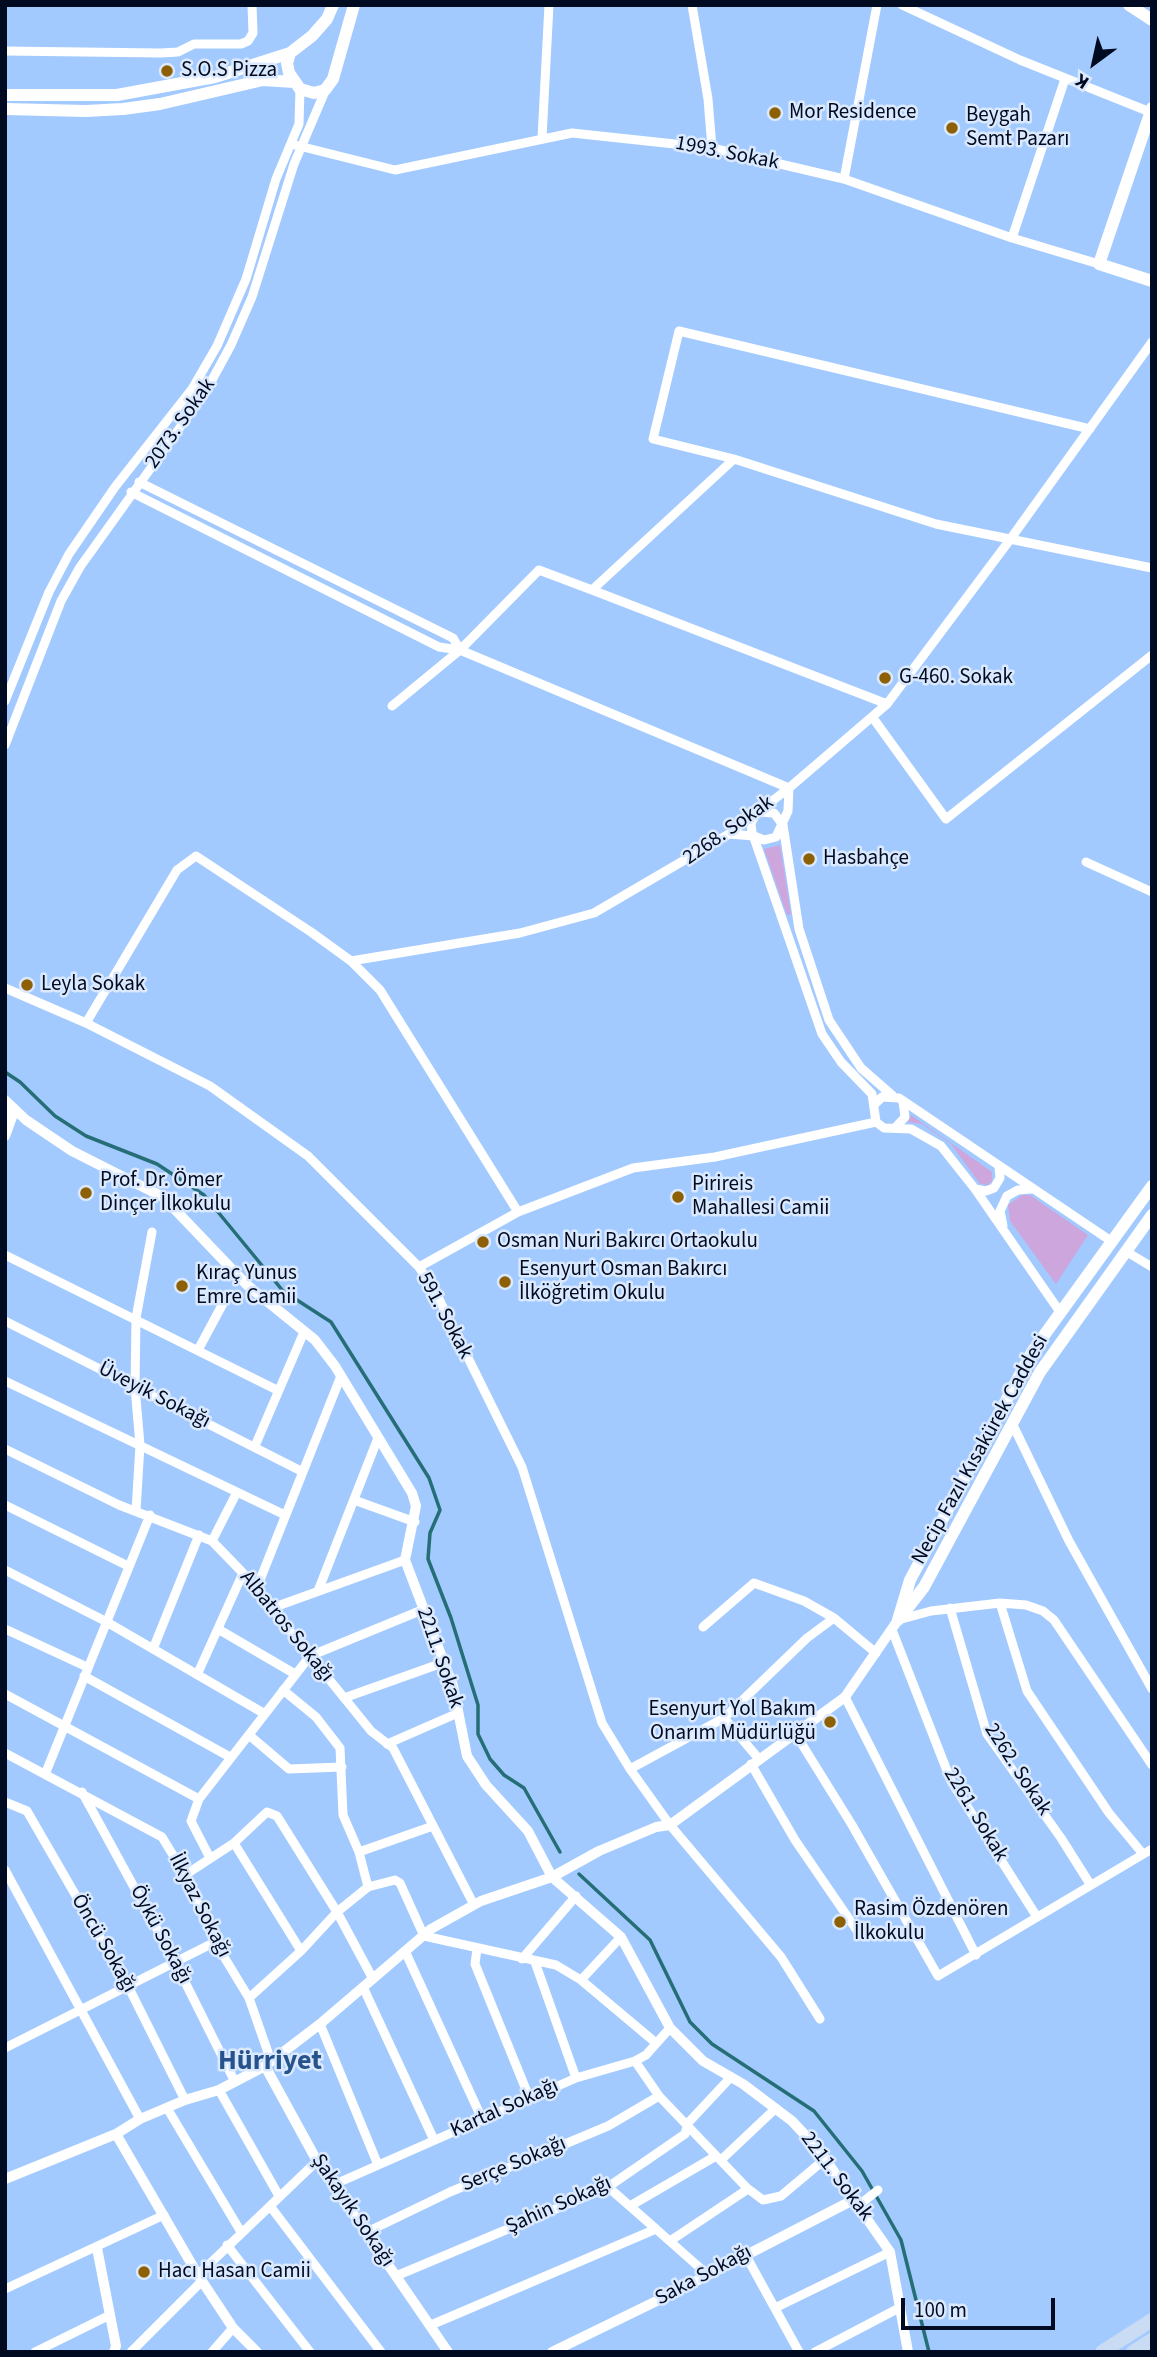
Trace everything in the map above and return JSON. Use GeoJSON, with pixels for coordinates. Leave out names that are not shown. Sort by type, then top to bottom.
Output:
{"type":"FeatureCollection","features":[{"type":"Feature","properties":{"kind":"main road"},"geometry":{"type":"LineString","coordinates":[[5,95],[117,95],[215,77],[290,53],[312,36],[327,19],[333,5]]}},
{"type":"Feature","properties":{"kind":"main road"},"geometry":{"type":"LineString","coordinates":[[5,109],[123,109],[160,104],[263,80],[297,86],[314,93],[326,89],[333,79],[354,5]]}},
{"type":"Feature","properties":{"kind":"main road"},"geometry":{"type":"LineString","coordinates":[[1129,5],[1152,20]]}},
{"type":"Feature","properties":{"kind":"main road"},"geometry":{"type":"LineString","coordinates":[[290,53],[287,63],[297,86]]}},
{"type":"Feature","properties":{"kind":"main road"},"geometry":{"type":"LineString","coordinates":[[1099,264],[1147,138],[1151,110]]}},
{"type":"Feature","properties":{"kind":"main road","name":"1993. Sokak"},"geometry":{"type":"LineString","coordinates":[[1099,264],[1152,281]]}},
{"type":"Feature","properties":{"kind":"main road","name":"Necip Fazıl Kısakürek Caddesi"},"geometry":{"type":"LineString","coordinates":[[895,1625],[910,1580],[1019,1376],[1060,1312],[1152,1185]]}},
{"type":"Feature","properties":{"kind":"main road","name":"Necip Fazıl Kısakürek Caddesi"},"geometry":{"type":"LineString","coordinates":[[895,1625],[924,1587],[1012,1423],[1061,1339],[1152,1215]]}},
{"type":"Feature","properties":{"kind":"main road"},"geometry":{"type":"LineString","coordinates":[[1111,1241],[1127,1252]]}},
{"type":"Feature","properties":{"kind":"main road"},"geometry":{"type":"LineString","coordinates":[[1102,2352],[1152,2320]]}},
{"type":"Feature","properties":{"kind":"main road"},"geometry":{"type":"LineString","coordinates":[[1133,2352],[1152,2340]]}},
{"type":"Feature","properties":{"kind":"street"},"geometry":{"type":"LineString","coordinates":[[5,51],[161,53],[178,52],[194,44],[241,44],[253,33],[252,5]]}},
{"type":"Feature","properties":{"kind":"street"},"geometry":{"type":"LineString","coordinates":[[542,138],[548,5]]}},
{"type":"Feature","properties":{"kind":"street"},"geometry":{"type":"LineString","coordinates":[[692,5],[708,99],[712,148]]}},
{"type":"Feature","properties":{"kind":"street"},"geometry":{"type":"LineString","coordinates":[[844,178],[877,5]]}},
{"type":"Feature","properties":{"kind":"street"},"geometry":{"type":"LineString","coordinates":[[902,5],[1065,79],[1151,110]]}},
{"type":"Feature","properties":{"kind":"street"},"geometry":{"type":"LineString","coordinates":[[1012,238],[1065,79]]}},
{"type":"Feature","properties":{"kind":"street","name":"2073. Sokak"},"geometry":{"type":"LineString","coordinates":[[5,701],[49,592],[69,554],[115,487],[192,389],[217,346],[246,279],[276,179],[299,124],[297,86]]}},
{"type":"Feature","properties":{"kind":"street","name":"2073. Sokak"},"geometry":{"type":"LineString","coordinates":[[5,745],[61,601],[131,492],[206,391],[231,345],[252,297],[301,147],[318,114],[326,89]]}},
{"type":"Feature","properties":{"kind":"street","name":"1993. Sokak"},"geometry":{"type":"LineString","coordinates":[[291,144],[395,170],[572,134],[712,148],[844,178],[1012,238],[1099,264]]}},
{"type":"Feature","properties":{"kind":"street"},"geometry":{"type":"LineString","coordinates":[[1090,429],[679,331],[653,439],[734,459],[936,523],[1009,541],[1152,568]]}},
{"type":"Feature","properties":{"kind":"street","name":"2268. Sokak"},"geometry":{"type":"LineString","coordinates":[[351,961],[520,933],[594,913],[730,834],[789,788],[887,704],[1009,541],[1152,342]]}},
{"type":"Feature","properties":{"kind":"street"},"geometry":{"type":"LineString","coordinates":[[592,590],[734,459]]}},
{"type":"Feature","properties":{"kind":"street"},"geometry":{"type":"LineString","coordinates":[[139,482],[453,638],[460,650]]}},
{"type":"Feature","properties":{"kind":"street"},"geometry":{"type":"LineString","coordinates":[[131,492],[439,647],[460,650],[789,788],[790,800],[783,825],[773,839],[730,834]]}},
{"type":"Feature","properties":{"kind":"street"},"geometry":{"type":"LineString","coordinates":[[392,706],[460,650],[539,570],[887,704]]}},
{"type":"Feature","properties":{"kind":"street"},"geometry":{"type":"LineString","coordinates":[[873,718],[946,819],[1152,655]]}},
{"type":"Feature","properties":{"kind":"street"},"geometry":{"type":"LineString","coordinates":[[876,1122],[872,1094],[841,1062],[822,1034],[754,836],[751,823],[758,811],[774,813],[783,825],[799,929],[829,1020],[860,1068],[896,1097],[1111,1241]]}},
{"type":"Feature","properties":{"kind":"street"},"geometry":{"type":"LineString","coordinates":[[86,1023],[177,870],[196,856],[351,961],[380,990],[518,1212]]}},
{"type":"Feature","properties":{"kind":"street"},"geometry":{"type":"LineString","coordinates":[[1086,862],[1152,891]]}},
{"type":"Feature","properties":{"kind":"street","name":"591. Sokak"},"geometry":{"type":"LineString","coordinates":[[5,988],[86,1023],[210,1086],[308,1157],[419,1267],[437,1295],[522,1467],[602,1723],[630,1769],[670,1825],[781,1956],[820,2019]]}},
{"type":"Feature","properties":{"kind":"street"},"geometry":{"type":"LineString","coordinates":[[874,1105],[882,1097],[896,1097],[905,1107],[905,1117],[899,1126],[890,1129]]}},
{"type":"Feature","properties":{"kind":"street"},"geometry":{"type":"LineString","coordinates":[[5,1136],[12,1117],[7,1107]]}},
{"type":"Feature","properties":{"kind":"street"},"geometry":{"type":"LineString","coordinates":[[7,1107],[72,1151],[163,1197],[247,1285],[315,1340],[341,1376],[412,1493],[416,1506],[415,1522],[404,1560],[271,1608]]}},
{"type":"Feature","properties":{"kind":"street"},"geometry":{"type":"LineString","coordinates":[[419,1267],[518,1212],[633,1168],[715,1157],[876,1122],[890,1129],[911,1129],[942,1146],[1060,1312]]}},
{"type":"Feature","properties":{"kind":"street"},"geometry":{"type":"LineString","coordinates":[[975,1189],[986,1191],[993,1188],[1000,1178],[999,1167]]}},
{"type":"Feature","properties":{"kind":"street"},"geometry":{"type":"LineString","coordinates":[[1004,1231],[1002,1204],[1012,1192],[1031,1189]]}},
{"type":"Feature","properties":{"kind":"street"},"geometry":{"type":"LineString","coordinates":[[136,1511],[140,1445],[135,1387],[136,1318],[152,1232]]}},
{"type":"Feature","properties":{"kind":"street"},"geometry":{"type":"LineString","coordinates":[[1127,1252],[1152,1267]]}},
{"type":"Feature","properties":{"kind":"street"},"geometry":{"type":"LineString","coordinates":[[5,1255],[276,1390]]}},
{"type":"Feature","properties":{"kind":"street"},"geometry":{"type":"LineString","coordinates":[[198,1350],[227,1296]]}},
{"type":"Feature","properties":{"kind":"street","name":"Üveyik Sokağı"},"geometry":{"type":"LineString","coordinates":[[5,1321],[303,1472]]}},
{"type":"Feature","properties":{"kind":"street"},"geometry":{"type":"LineString","coordinates":[[255,1446],[276,1390],[304,1332]]}},
{"type":"Feature","properties":{"kind":"street"},"geometry":{"type":"LineString","coordinates":[[256,1590],[341,1376]]}},
{"type":"Feature","properties":{"kind":"street"},"geometry":{"type":"LineString","coordinates":[[5,1381],[285,1516]]}},
{"type":"Feature","properties":{"kind":"street"},"geometry":{"type":"LineString","coordinates":[[1012,1423],[1086,1574],[1152,1689]]}},
{"type":"Feature","properties":{"kind":"street"},"geometry":{"type":"LineString","coordinates":[[318,1591],[379,1438]]}},
{"type":"Feature","properties":{"kind":"street","name":"Albatros Sokağı"},"geometry":{"type":"LineString","coordinates":[[5,1449],[136,1511],[212,1541],[243,1573],[371,1731],[393,1748],[474,1905]]}},
{"type":"Feature","properties":{"kind":"street"},"geometry":{"type":"LineString","coordinates":[[212,1541],[237,1492]]}},
{"type":"Feature","properties":{"kind":"street"},"geometry":{"type":"LineString","coordinates":[[354,1500],[415,1522]]}},
{"type":"Feature","properties":{"kind":"street"},"geometry":{"type":"LineString","coordinates":[[5,1504],[128,1566]]}},
{"type":"Feature","properties":{"kind":"street"},"geometry":{"type":"LineString","coordinates":[[46,1772],[149,1515]]}},
{"type":"Feature","properties":{"kind":"street"},"geometry":{"type":"LineString","coordinates":[[153,1649],[199,1535]]}},
{"type":"Feature","properties":{"kind":"street","name":"2211. Sokak"},"geometry":{"type":"LineString","coordinates":[[404,1560],[445,1662],[467,1756],[486,1785],[528,1830],[552,1877],[621,1937],[670,2028],[703,2061],[731,2077],[792,2121],[860,2201],[890,2252],[908,2352]]}},
{"type":"Feature","properties":{"kind":"street"},"geometry":{"type":"LineString","coordinates":[[5,1570],[105,1621],[265,1714]]}},
{"type":"Feature","properties":{"kind":"street"},"geometry":{"type":"LineString","coordinates":[[197,1675],[243,1573]]}},
{"type":"Feature","properties":{"kind":"street"},"geometry":{"type":"LineString","coordinates":[[703,1628],[754,1583],[804,1601],[834,1618],[876,1653]]}},
{"type":"Feature","properties":{"kind":"street"},"geometry":{"type":"LineString","coordinates":[[895,1625],[950,1608],[1000,1604],[1026,1605],[1043,1611],[1054,1620],[1152,1765]]}},
{"type":"Feature","properties":{"kind":"street"},"geometry":{"type":"LineString","coordinates":[[795,1733],[852,1825],[938,1976],[1147,1851],[1109,1813],[1027,1691],[1000,1604]]}},
{"type":"Feature","properties":{"kind":"street","name":"2262. Sokak"},"geometry":{"type":"LineString","coordinates":[[950,1608],[987,1734],[1062,1838],[1090,1884]]}},
{"type":"Feature","properties":{"kind":"street"},"geometry":{"type":"LineString","coordinates":[[211,1858],[191,1821],[199,1799],[310,1656],[422,1610]]}},
{"type":"Feature","properties":{"kind":"street"},"geometry":{"type":"LineString","coordinates":[[630,1769],[724,1718],[807,1637],[834,1618]]}},
{"type":"Feature","properties":{"kind":"street","name":"Necip Fazıl Kısakürek Caddesi"},"geometry":{"type":"LineString","coordinates":[[5,2179],[116,2134],[141,2119],[185,2100],[219,2090],[235,2082],[268,2063],[320,2024],[424,1936],[474,1905],[552,1877],[599,1851],[656,1827],[670,1825],[845,1697],[895,1625]]}},
{"type":"Feature","properties":{"kind":"street","name":"2261. Sokak"},"geometry":{"type":"LineString","coordinates":[[895,1625],[951,1781],[1037,1917]]}},
{"type":"Feature","properties":{"kind":"street"},"geometry":{"type":"LineString","coordinates":[[5,1629],[86,1672],[230,1757]]}},
{"type":"Feature","properties":{"kind":"street"},"geometry":{"type":"LineString","coordinates":[[218,1629],[295,1674]]}},
{"type":"Feature","properties":{"kind":"street"},"geometry":{"type":"LineString","coordinates":[[344,1698],[445,1662]]}},
{"type":"Feature","properties":{"kind":"street"},"geometry":{"type":"LineString","coordinates":[[283,1690],[316,1717],[340,1748],[343,1815],[359,1852],[368,1887]]}},
{"type":"Feature","properties":{"kind":"street"},"geometry":{"type":"LineString","coordinates":[[5,1694],[199,1799]]}},
{"type":"Feature","properties":{"kind":"street"},"geometry":{"type":"LineString","coordinates":[[845,1697],[976,1955]]}},
{"type":"Feature","properties":{"kind":"street"},"geometry":{"type":"LineString","coordinates":[[387,1744],[458,1713]]}},
{"type":"Feature","properties":{"kind":"street"},"geometry":{"type":"LineString","coordinates":[[724,1718],[755,1762],[795,1840],[858,1932]]}},
{"type":"Feature","properties":{"kind":"street"},"geometry":{"type":"LineString","coordinates":[[249,1735],[289,1769],[342,1767]]}},
{"type":"Feature","properties":{"kind":"street","name":"İlkyaz Sokağı"},"geometry":{"type":"LineString","coordinates":[[5,1753],[46,1772],[162,1837],[185,1875],[215,1941],[249,1998],[268,2063]]}},
{"type":"Feature","properties":{"kind":"street","name":"Öykü Sokağı"},"geometry":{"type":"LineString","coordinates":[[81,1791],[175,1962],[235,2082]]}},
{"type":"Feature","properties":{"kind":"street","name":"Öncü Sokağı"},"geometry":{"type":"LineString","coordinates":[[5,1802],[27,1811],[128,1986],[185,2100]]}},
{"type":"Feature","properties":{"kind":"street"},"geometry":{"type":"LineString","coordinates":[[185,1875],[234,1843],[267,1812],[278,1816],[337,1912],[373,1979]]}},
{"type":"Feature","properties":{"kind":"street"},"geometry":{"type":"LineString","coordinates":[[359,1852],[433,1826]]}},
{"type":"Feature","properties":{"kind":"street"},"geometry":{"type":"LineString","coordinates":[[234,1843],[301,1951]]}},
{"type":"Feature","properties":{"kind":"street"},"geometry":{"type":"LineString","coordinates":[[5,1870],[141,2119]]}},
{"type":"Feature","properties":{"kind":"street"},"geometry":{"type":"LineString","coordinates":[[249,1998],[301,1951],[337,1912],[368,1887],[388,1880],[400,1883],[424,1936],[556,1965],[581,1980],[656,2043]]}},
{"type":"Feature","properties":{"kind":"street"},"geometry":{"type":"LineString","coordinates":[[522,1959],[576,1896]]}},
{"type":"Feature","properties":{"kind":"street"},"geometry":{"type":"LineString","coordinates":[[581,1980],[621,1937]]}},
{"type":"Feature","properties":{"kind":"street"},"geometry":{"type":"LineString","coordinates":[[5,2048],[215,1941]]}},
{"type":"Feature","properties":{"kind":"street"},"geometry":{"type":"LineString","coordinates":[[477,1949],[475,1964],[529,2097]]}},
{"type":"Feature","properties":{"kind":"street"},"geometry":{"type":"LineString","coordinates":[[405,1951],[483,2121]]}},
{"type":"Feature","properties":{"kind":"street"},"geometry":{"type":"LineString","coordinates":[[536,1962],[576,2078]]}},
{"type":"Feature","properties":{"kind":"street"},"geometry":{"type":"LineString","coordinates":[[363,1987],[434,2140]]}},
{"type":"Feature","properties":{"kind":"street"},"geometry":{"type":"LineString","coordinates":[[320,2024],[378,2165]]}},
{"type":"Feature","properties":{"kind":"street","name":"Kartal Sokağı"},"geometry":{"type":"LineString","coordinates":[[333,2185],[483,2121],[529,2097],[576,2078],[635,2060],[670,2028]]}},
{"type":"Feature","properties":{"kind":"street"},"geometry":{"type":"LineString","coordinates":[[635,2060],[659,2096],[688,2123],[748,2189],[763,2200],[781,2196],[825,2159]]}},
{"type":"Feature","properties":{"kind":"street","name":"Şakayık Sokağı"},"geometry":{"type":"LineString","coordinates":[[268,2063],[317,2161],[448,2352]]}},
{"type":"Feature","properties":{"kind":"street","name":"Şahin Sokağı"},"geometry":{"type":"LineString","coordinates":[[396,2276],[608,2186],[685,2134],[688,2123],[731,2077]]}},
{"type":"Feature","properties":{"kind":"street"},"geometry":{"type":"LineString","coordinates":[[219,2090],[279,2196]]}},
{"type":"Feature","properties":{"kind":"street","name":"Serçe Sokağı"},"geometry":{"type":"LineString","coordinates":[[367,2232],[450,2192],[608,2126],[659,2096]]}},
{"type":"Feature","properties":{"kind":"street"},"geometry":{"type":"LineString","coordinates":[[167,2108],[241,2232]]}},
{"type":"Feature","properties":{"kind":"street"},"geometry":{"type":"LineString","coordinates":[[630,2206],[718,2158],[776,2108]]}},
{"type":"Feature","properties":{"kind":"street"},"geometry":{"type":"LineString","coordinates":[[116,2134],[200,2278],[233,2328],[257,2352]]}},
{"type":"Feature","properties":{"kind":"street"},"geometry":{"type":"LineString","coordinates":[[131,2352],[227,2245],[317,2161]]}},
{"type":"Feature","properties":{"kind":"street"},"geometry":{"type":"LineString","coordinates":[[608,2186],[708,2275]]}},
{"type":"Feature","properties":{"kind":"street"},"geometry":{"type":"LineString","coordinates":[[670,2241],[748,2189]]}},
{"type":"Feature","properties":{"kind":"street"},"geometry":{"type":"LineString","coordinates":[[860,2201],[878,2190]]}},
{"type":"Feature","properties":{"kind":"street","name":"Saka Sokağı"},"geometry":{"type":"LineString","coordinates":[[552,2352],[745,2254],[860,2201]]}},
{"type":"Feature","properties":{"kind":"street"},"geometry":{"type":"LineString","coordinates":[[270,2206],[380,2352]]}},
{"type":"Feature","properties":{"kind":"street"},"geometry":{"type":"LineString","coordinates":[[5,2289],[164,2215]]}},
{"type":"Feature","properties":{"kind":"street"},"geometry":{"type":"LineString","coordinates":[[431,2325],[656,2229]]}},
{"type":"Feature","properties":{"kind":"street"},"geometry":{"type":"LineString","coordinates":[[227,2245],[310,2352]]}},
{"type":"Feature","properties":{"kind":"street"},"geometry":{"type":"LineString","coordinates":[[97,2248],[116,2346],[114,2352]]}},
{"type":"Feature","properties":{"kind":"street"},"geometry":{"type":"LineString","coordinates":[[777,2307],[890,2252]]}},
{"type":"Feature","properties":{"kind":"street"},"geometry":{"type":"LineString","coordinates":[[745,2254],[777,2307],[799,2352]]}},
{"type":"Feature","properties":{"kind":"street"},"geometry":{"type":"LineString","coordinates":[[815,2352],[901,2307]]}},
{"type":"Feature","properties":{"kind":"street"},"geometry":{"type":"LineString","coordinates":[[35,2352],[110,2315]]}},
{"type":"Feature","properties":{"kind":"street"},"geometry":{"type":"LineString","coordinates":[[212,2352],[233,2328]]}},
{"type":"Feature","properties":{"kind":"shaded area"},"geometry":{"type":"Polygon","coordinates":[[[780,845],[791,914],[787,915],[764,849],[780,845]]]}},
{"type":"Feature","properties":{"kind":"shaded area"},"geometry":{"type":"Polygon","coordinates":[[[911,1115],[992,1172],[992,1181],[988,1185],[980,1184],[951,1144],[922,1124],[908,1122],[911,1115]]]}},
{"type":"Feature","properties":{"kind":"shaded area"},"geometry":{"type":"Polygon","coordinates":[[[1022,1195],[1030,1195],[1088,1235],[1056,1284],[1010,1221],[1008,1205],[1022,1195]]]}},
{"type":"Feature","properties":{"kind":"waterway"},"geometry":{"type":"LineString","coordinates":[[5,1072],[20,1082],[55,1116],[86,1136],[157,1164],[204,1195],[283,1291],[331,1322],[429,1478],[440,1510],[430,1533],[428,1559],[451,1618],[478,1705],[478,1734],[490,1759],[504,1775],[524,1788],[560,1852]]}},
{"type":"Feature","properties":{"kind":"waterway"},"geometry":{"type":"LineString","coordinates":[[579,1874],[650,1940],[690,2022],[712,2044],[814,2111],[862,2171],[901,2240],[929,2352]]}},
{"type":"Feature","properties":{"kind":"place","name":"S.O.S Pizza"},"geometry":{"type":"Point","coordinates":[167,71]}},
{"type":"Feature","properties":{"kind":"place","name":"Mor Residence"},"geometry":{"type":"Point","coordinates":[775,113]}},
{"type":"Feature","properties":{"kind":"place","name":"Beygah Semt Pazarı"},"geometry":{"type":"Point","coordinates":[952,128]}},
{"type":"Feature","properties":{"kind":"place","name":"G-460. Sokak"},"geometry":{"type":"Point","coordinates":[885,678]}},
{"type":"Feature","properties":{"kind":"place","name":"Hasbahçe"},"geometry":{"type":"Point","coordinates":[809,859]}},
{"type":"Feature","properties":{"kind":"place","name":"Leyla Sokak"},"geometry":{"type":"Point","coordinates":[27,985]}},
{"type":"Feature","properties":{"kind":"place","name":"Prof. Dr. Ömer Dinçer İlkokulu"},"geometry":{"type":"Point","coordinates":[86,1193]}},
{"type":"Feature","properties":{"kind":"place","name":"Pirireis Mahallesi Camii"},"geometry":{"type":"Point","coordinates":[678,1197]}},
{"type":"Feature","properties":{"kind":"place","name":"Osman Nuri Bakırcı Ortaokulu"},"geometry":{"type":"Point","coordinates":[483,1242]}},
{"type":"Feature","properties":{"kind":"place","name":"Esenyurt Osman Bakırcı İlköğretim Okulu"},"geometry":{"type":"Point","coordinates":[505,1282]}},
{"type":"Feature","properties":{"kind":"place","name":"Kıraç Yunus Emre Camii"},"geometry":{"type":"Point","coordinates":[182,1286]}},
{"type":"Feature","properties":{"kind":"place","name":"Esenyurt Yol Bakım Onarım Müdürlüğü"},"geometry":{"type":"Point","coordinates":[830,1722]}},
{"type":"Feature","properties":{"kind":"place","name":"Rasim Özdenören İlkokulu"},"geometry":{"type":"Point","coordinates":[840,1922]}},
{"type":"Feature","properties":{"kind":"place","name":"Hacı Hasan Camii"},"geometry":{"type":"Point","coordinates":[144,2272]}},
{"type":"Feature","properties":{"kind":"district","name":"Hürriyet"},"geometry":{"type":"Point","coordinates":[270,2063]}}]}
